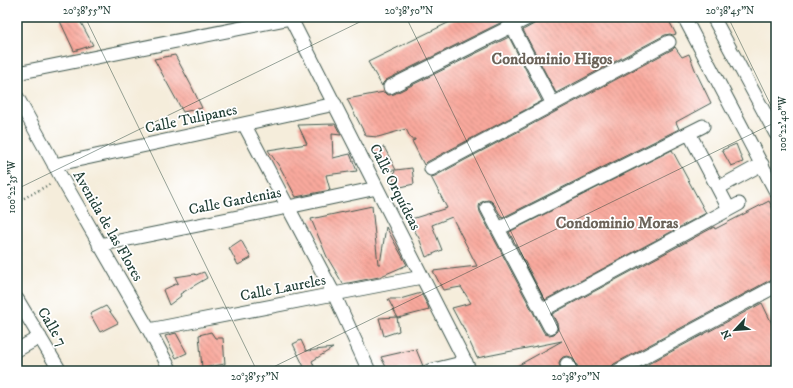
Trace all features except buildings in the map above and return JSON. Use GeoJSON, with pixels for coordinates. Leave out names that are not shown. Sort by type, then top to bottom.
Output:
{"type":"FeatureCollection","features":[{"type":"Feature","properties":{"kind":"street"},"geometry":{"type":"LineString","coordinates":[[390,87],[530,17]]}},
{"type":"Feature","properties":{"kind":"street"},"geometry":{"type":"LineString","coordinates":[[684,17],[776,192]]}},
{"type":"Feature","properties":{"kind":"street"},"geometry":{"type":"LineString","coordinates":[[713,17],[776,134]]}},
{"type":"Feature","properties":{"kind":"street"},"geometry":{"type":"LineString","coordinates":[[17,73],[290,18]]}},
{"type":"Feature","properties":{"kind":"street","name":"Calle Orquídeas"},"geometry":{"type":"LineString","coordinates":[[290,18],[468,367]]}},
{"type":"Feature","properties":{"kind":"street"},"geometry":{"type":"LineString","coordinates":[[512,26],[553,104]]}},
{"type":"Feature","properties":{"kind":"street"},"geometry":{"type":"LineString","coordinates":[[431,169],[669,42]]}},
{"type":"Feature","properties":{"kind":"street","name":"Avenida de las Flores"},"geometry":{"type":"LineString","coordinates":[[17,97],[171,371]]}},
{"type":"Feature","properties":{"kind":"street","name":"Calle Tulipanes"},"geometry":{"type":"LineString","coordinates":[[54,165],[335,104]]}},
{"type":"Feature","properties":{"kind":"street"},"geometry":{"type":"LineString","coordinates":[[244,124],[334,294],[369,371]]}},
{"type":"Feature","properties":{"kind":"street"},"geometry":{"type":"LineString","coordinates":[[498,230],[703,126]]}},
{"type":"Feature","properties":{"kind":"street"},"geometry":{"type":"LineString","coordinates":[[541,310],[734,206],[718,188],[689,133]]}},
{"type":"Feature","properties":{"kind":"street"},"geometry":{"type":"LineString","coordinates":[[718,188],[762,164]]}},
{"type":"Feature","properties":{"kind":"street","name":"Calle Gardenias"},"geometry":{"type":"LineString","coordinates":[[100,245],[378,188]]}},
{"type":"Feature","properties":{"kind":"street"},"geometry":{"type":"LineString","coordinates":[[487,208],[550,327]]}},
{"type":"Feature","properties":{"kind":"street","name":"Calle Laureles"},"geometry":{"type":"LineString","coordinates":[[149,330],[422,276]]}},
{"type":"Feature","properties":{"kind":"street"},"geometry":{"type":"LineString","coordinates":[[618,371],[776,286]]}},
{"type":"Feature","properties":{"kind":"street","name":"Calle 7"},"geometry":{"type":"LineString","coordinates":[[17,299],[60,371]]}},
{"type":"Feature","properties":{"kind":"street"},"geometry":{"type":"LineString","coordinates":[[17,350],[40,337]]}},
{"type":"Feature","properties":{"kind":"street"},"geometry":{"type":"LineString","coordinates":[[429,371],[468,367]]}},
{"type":"Feature","properties":{"kind":"path"},"geometry":{"type":"LineString","coordinates":[[17,202],[61,177]]}},
{"type":"Feature","properties":{"kind":"district","name":"Condominio Higos"},"geometry":{"type":"Point","coordinates":[552,59]}},
{"type":"Feature","properties":{"kind":"district","name":"Condominio Moras"},"geometry":{"type":"Point","coordinates":[617,223]}}]}
